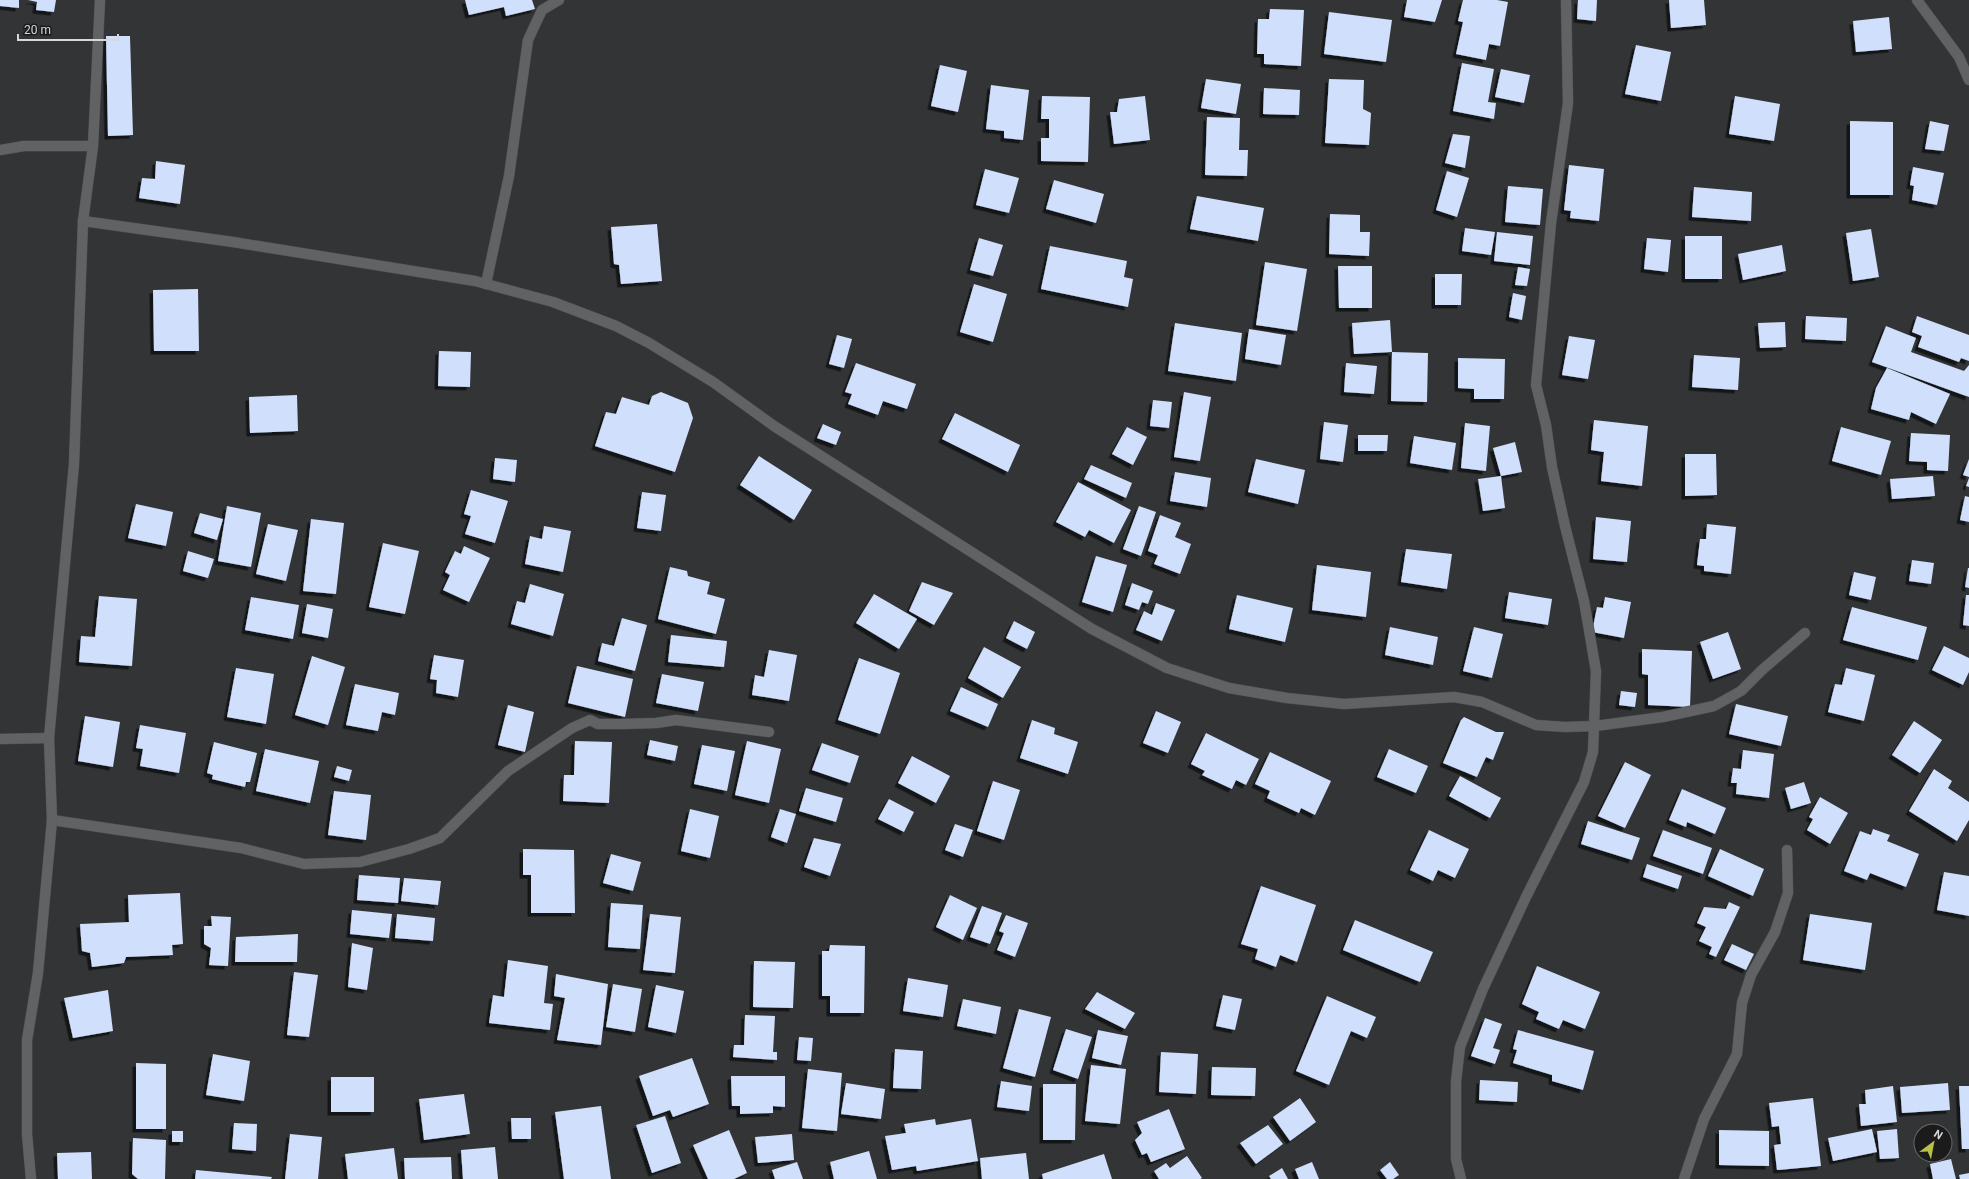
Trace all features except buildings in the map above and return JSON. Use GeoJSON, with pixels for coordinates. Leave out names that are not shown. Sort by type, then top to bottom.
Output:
{"type":"FeatureCollection","features":[{"type":"Feature","properties":{"kind":"street"},"geometry":{"type":"LineString","coordinates":[[31,1179],[27,1134],[27,1040],[38,973],[52,820],[49,738],[74,464],[83,221],[93,146],[100,0]]}},
{"type":"Feature","properties":{"kind":"street"},"geometry":{"type":"LineString","coordinates":[[486,284],[509,176],[528,40],[542,10],[559,0]]}},
{"type":"Feature","properties":{"kind":"street"},"geometry":{"type":"LineString","coordinates":[[1461,1179],[1456,1159],[1456,1081],[1460,1047],[1483,989],[1526,897],[1584,782],[1593,752],[1595,726],[1595,663],[1584,601],[1565,526],[1552,467],[1546,425],[1536,385],[1551,223],[1568,103],[1566,0]]}},
{"type":"Feature","properties":{"kind":"street"},"geometry":{"type":"LineString","coordinates":[[1917,0],[1959,56],[1969,80]]}},
{"type":"Feature","properties":{"kind":"street"},"geometry":{"type":"LineString","coordinates":[[0,150],[24,146],[93,146]]}},
{"type":"Feature","properties":{"kind":"street"},"geometry":{"type":"LineString","coordinates":[[83,221],[399,268],[486,284],[553,302],[616,326],[649,343],[712,382],[774,426],[1092,629],[1167,668],[1229,688],[1287,698],[1344,704],[1454,697],[1482,702],[1536,725],[1565,727],[1595,726],[1663,717],[1714,706],[1741,691],[1762,670],[1805,633]]}},
{"type":"Feature","properties":{"kind":"street"},"geometry":{"type":"LineString","coordinates":[[52,820],[241,848],[304,864],[360,862],[409,849],[440,838],[508,771],[572,728],[590,720],[598,724],[656,723],[676,720],[769,732]]}},
{"type":"Feature","properties":{"kind":"street"},"geometry":{"type":"LineString","coordinates":[[0,739],[49,738]]}},
{"type":"Feature","properties":{"kind":"street"},"geometry":{"type":"LineString","coordinates":[[1684,1179],[1704,1119],[1737,1054],[1742,1003],[1751,975],[1775,932],[1788,893],[1787,850]]}}]}
